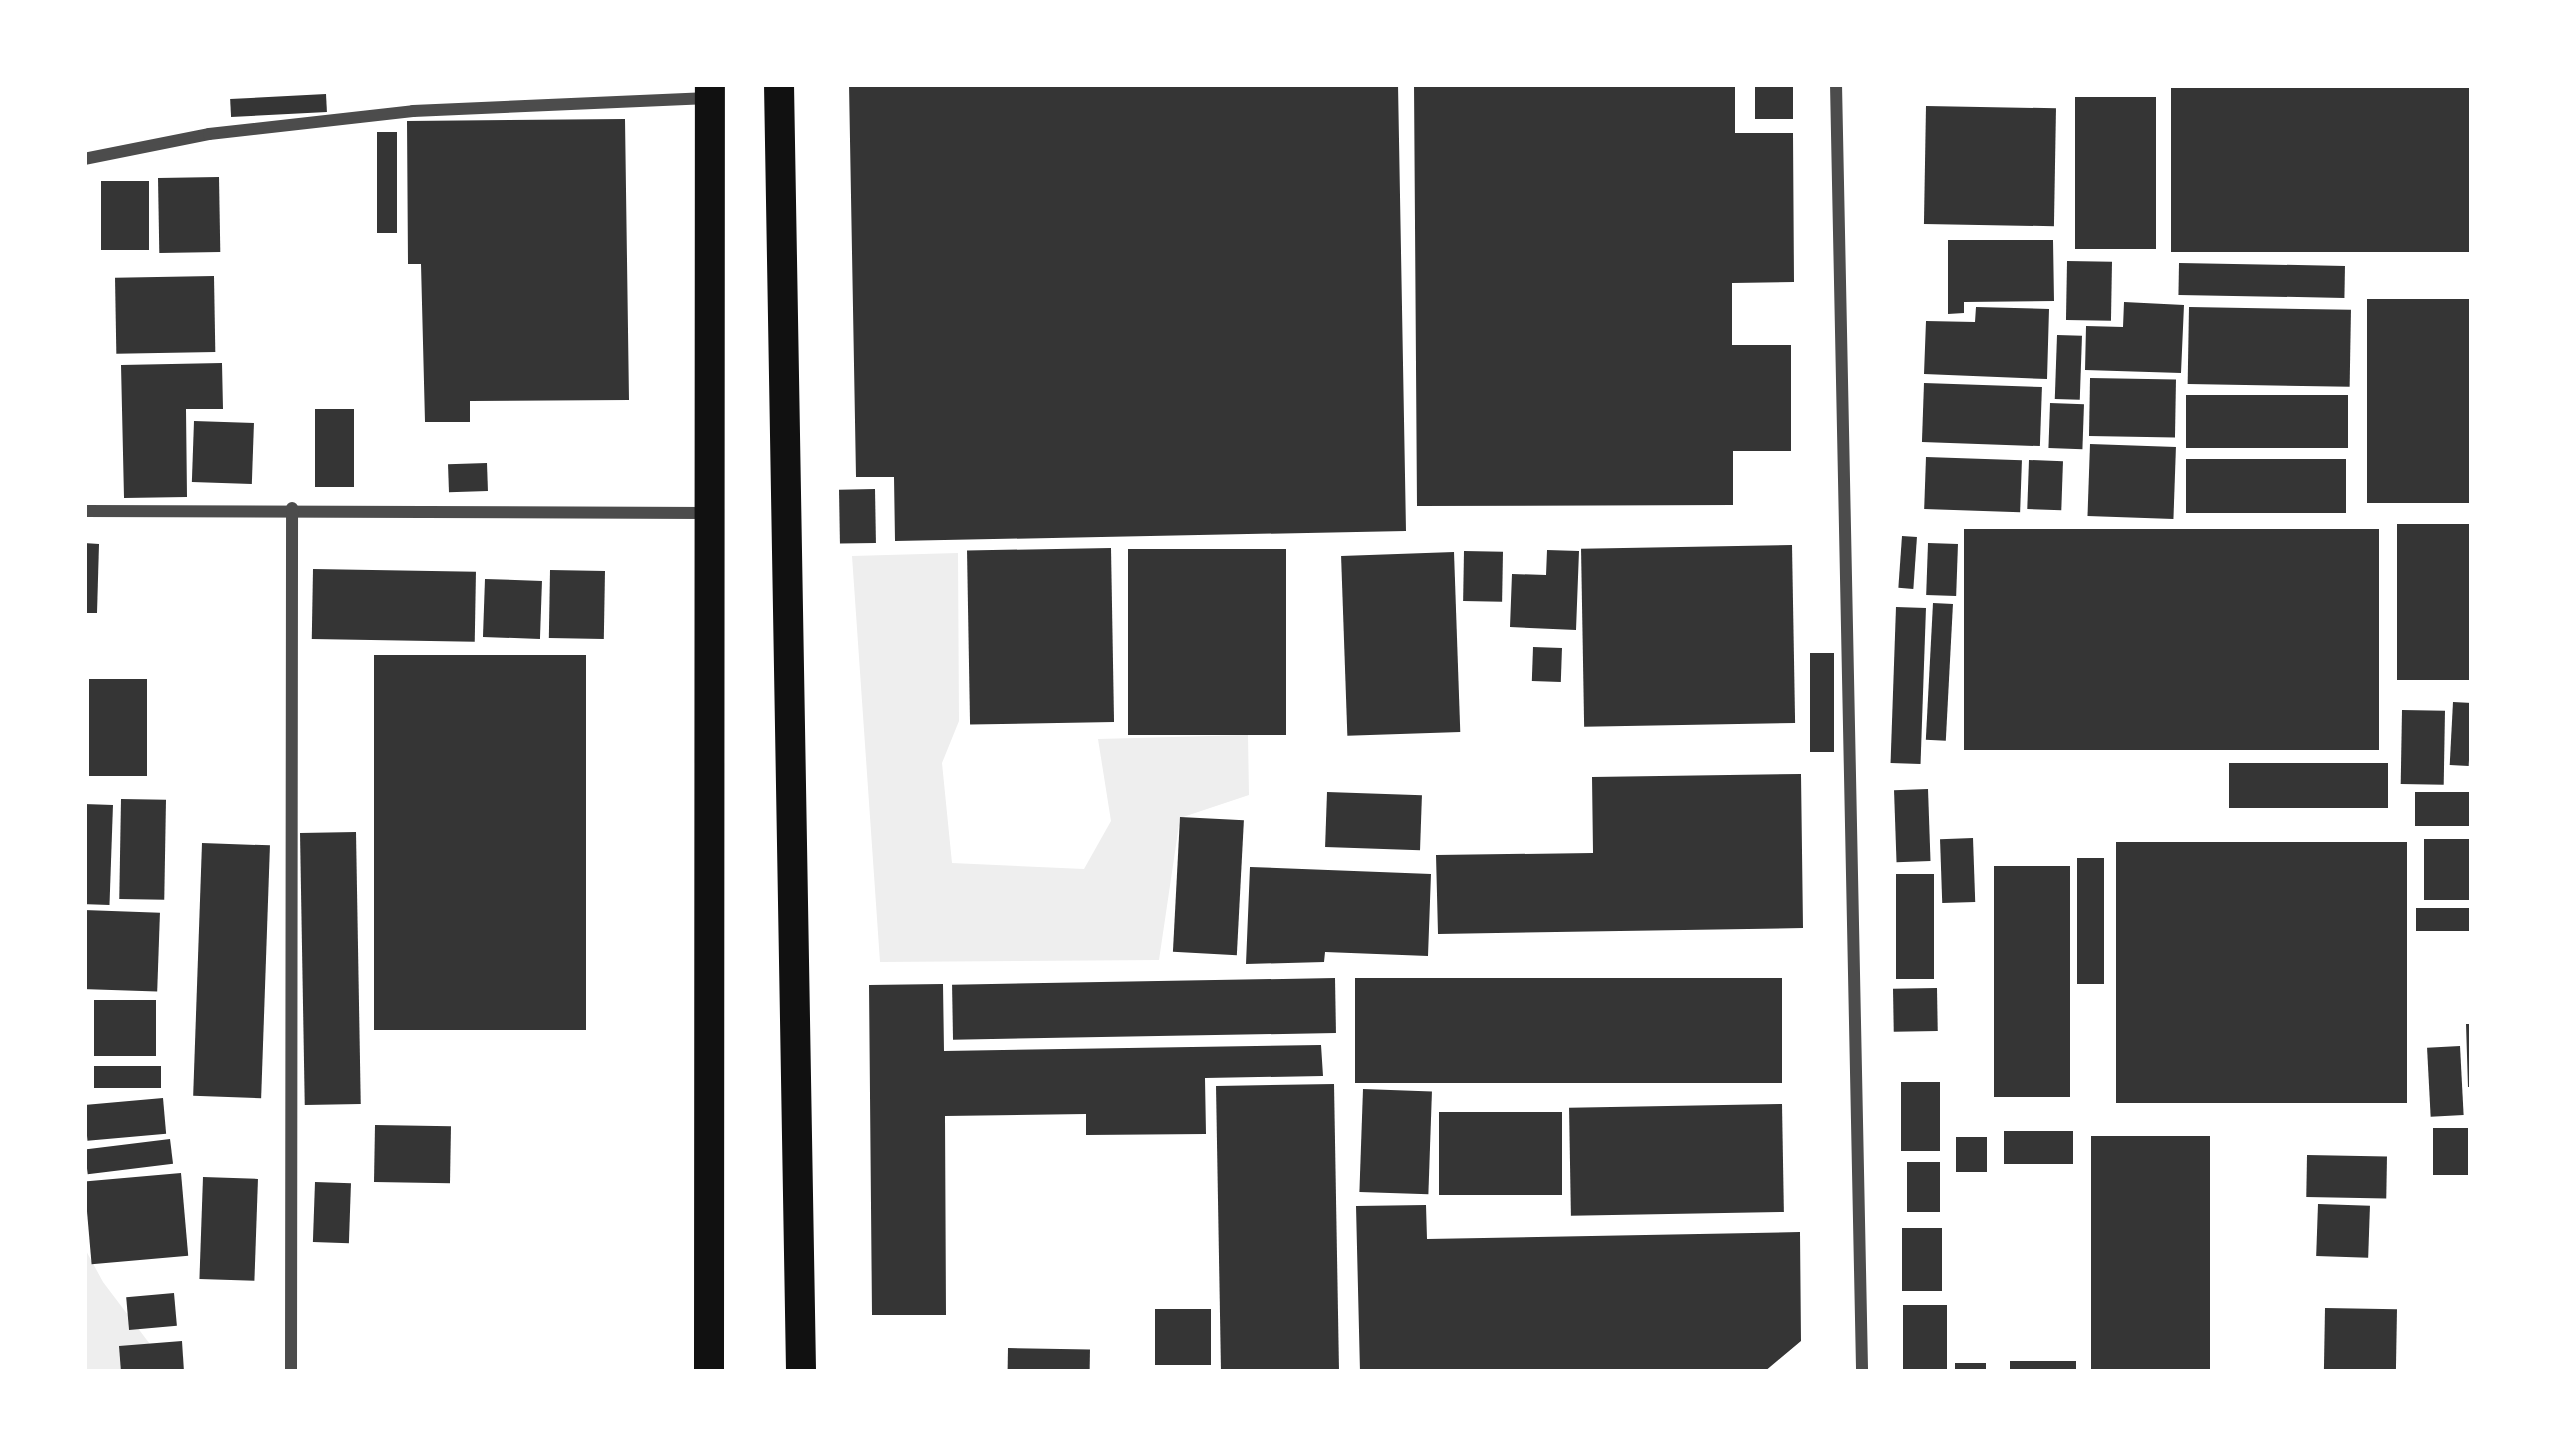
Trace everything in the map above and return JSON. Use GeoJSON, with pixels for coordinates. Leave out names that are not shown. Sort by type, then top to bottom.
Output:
{"type":"FeatureCollection","features":[{"type":"Feature","properties":{"kind":"main road"},"geometry":{"type":"LineString","coordinates":[[779,84],[801,1372]]}},
{"type":"Feature","properties":{"kind":"main road"},"geometry":{"type":"LineString","coordinates":[[709,1372],[710,91]]}},
{"type":"Feature","properties":{"kind":"street"},"geometry":{"type":"LineString","coordinates":[[1836,84],[1862,1372]]}},
{"type":"Feature","properties":{"kind":"street"},"geometry":{"type":"LineString","coordinates":[[84,159],[209,134],[413,111],[710,91]]}},
{"type":"Feature","properties":{"kind":"street"},"geometry":{"type":"LineString","coordinates":[[291,1372],[292,508]]}},
{"type":"Feature","properties":{"kind":"street"},"geometry":{"type":"LineString","coordinates":[[84,511],[292,508],[711,513]]}},
{"type":"Feature","properties":{"kind":"shaded area"},"geometry":{"type":"Polygon","coordinates":[[[958,553],[959,721],[942,763],[952,863],[1084,869],[1111,821],[1098,739],[1248,735],[1249,795],[1180,818],[1159,960],[880,962],[852,556],[958,553]]]}},
{"type":"Feature","properties":{"kind":"shaded area"},"geometry":{"type":"Polygon","coordinates":[[[84,1247],[103,1282],[171,1372],[84,1372],[84,1247]]]}},
{"type":"Feature","properties":{"kind":"building"},"geometry":{"type":"Polygon","coordinates":[[[849,84],[1398,84],[1406,531],[895,541],[894,477],[856,477],[849,84]]]}},
{"type":"Feature","properties":{"kind":"building"},"geometry":{"type":"Polygon","coordinates":[[[1414,84],[1735,84],[1735,133],[1793,133],[1794,282],[1732,283],[1732,345],[1791,345],[1791,451],[1733,451],[1733,505],[1417,506],[1414,84]]]}},
{"type":"Feature","properties":{"kind":"building"},"geometry":{"type":"Polygon","coordinates":[[[1755,84],[1793,84],[1793,119],[1755,119],[1755,84]]]}},
{"type":"Feature","properties":{"kind":"building"},"geometry":{"type":"Polygon","coordinates":[[[2171,88],[2472,88],[2472,252],[2171,252],[2171,88]]]}},
{"type":"Feature","properties":{"kind":"building"},"geometry":{"type":"Polygon","coordinates":[[[326,94],[327,112],[231,117],[230,99],[326,94]]]}},
{"type":"Feature","properties":{"kind":"building"},"geometry":{"type":"Polygon","coordinates":[[[2075,97],[2156,97],[2156,249],[2075,249],[2075,97]]]}},
{"type":"Feature","properties":{"kind":"building"},"geometry":{"type":"Polygon","coordinates":[[[1926,106],[2056,108],[2054,226],[1924,224],[1926,106]]]}},
{"type":"Feature","properties":{"kind":"building"},"geometry":{"type":"Polygon","coordinates":[[[625,119],[629,400],[470,401],[470,422],[425,422],[421,264],[408,264],[407,121],[625,119]]]}},
{"type":"Feature","properties":{"kind":"building"},"geometry":{"type":"Polygon","coordinates":[[[377,132],[397,132],[397,233],[377,233],[377,132]]]}},
{"type":"Feature","properties":{"kind":"building"},"geometry":{"type":"Polygon","coordinates":[[[219,177],[220,252],[159,253],[158,178],[219,177]]]}},
{"type":"Feature","properties":{"kind":"building"},"geometry":{"type":"Polygon","coordinates":[[[101,181],[149,181],[149,250],[101,250],[101,181]]]}},
{"type":"Feature","properties":{"kind":"building"},"geometry":{"type":"Polygon","coordinates":[[[1948,240],[2053,240],[2054,301],[1964,302],[1964,313],[1948,314],[1948,240]]]}},
{"type":"Feature","properties":{"kind":"building"},"geometry":{"type":"Polygon","coordinates":[[[2067,261],[2112,262],[2111,321],[2066,320],[2067,261]]]}},
{"type":"Feature","properties":{"kind":"building"},"geometry":{"type":"Polygon","coordinates":[[[2179,263],[2345,266],[2344,298],[2178,295],[2179,263]]]}},
{"type":"Feature","properties":{"kind":"building"},"geometry":{"type":"Polygon","coordinates":[[[214,276],[215,352],[116,354],[115,278],[214,276]]]}},
{"type":"Feature","properties":{"kind":"building"},"geometry":{"type":"Polygon","coordinates":[[[2367,299],[2472,299],[2472,503],[2367,503],[2367,299]]]}},
{"type":"Feature","properties":{"kind":"building"},"geometry":{"type":"Polygon","coordinates":[[[2124,302],[2184,305],[2181,373],[2085,370],[2086,326],[2123,327],[2124,302]]]}},
{"type":"Feature","properties":{"kind":"building"},"geometry":{"type":"Polygon","coordinates":[[[1976,307],[2049,309],[2047,379],[1924,374],[1926,321],[1975,322],[1976,307]]]}},
{"type":"Feature","properties":{"kind":"building"},"geometry":{"type":"Polygon","coordinates":[[[2189,307],[2351,310],[2350,387],[2188,384],[2189,307]]]}},
{"type":"Feature","properties":{"kind":"building"},"geometry":{"type":"Polygon","coordinates":[[[2057,335],[2082,336],[2080,400],[2055,399],[2057,335]]]}},
{"type":"Feature","properties":{"kind":"building"},"geometry":{"type":"Polygon","coordinates":[[[222,363],[223,409],[186,409],[187,497],[124,498],[121,365],[222,363]]]}},
{"type":"Feature","properties":{"kind":"building"},"geometry":{"type":"Polygon","coordinates":[[[2090,378],[2176,380],[2175,437],[2089,436],[2090,378]]]}},
{"type":"Feature","properties":{"kind":"building"},"geometry":{"type":"Polygon","coordinates":[[[1924,383],[2042,387],[2040,446],[1922,442],[1924,383]]]}},
{"type":"Feature","properties":{"kind":"building"},"geometry":{"type":"Polygon","coordinates":[[[2186,395],[2348,395],[2348,448],[2186,448],[2186,395]]]}},
{"type":"Feature","properties":{"kind":"building"},"geometry":{"type":"Polygon","coordinates":[[[2050,403],[2084,404],[2082,449],[2048,448],[2050,403]]]}},
{"type":"Feature","properties":{"kind":"building"},"geometry":{"type":"Polygon","coordinates":[[[315,409],[354,409],[354,487],[315,487],[315,409]]]}},
{"type":"Feature","properties":{"kind":"building"},"geometry":{"type":"Polygon","coordinates":[[[194,421],[254,423],[252,484],[192,482],[194,421]]]}},
{"type":"Feature","properties":{"kind":"building"},"geometry":{"type":"Polygon","coordinates":[[[2090,444],[2176,447],[2173,519],[2087,516],[2090,444]]]}},
{"type":"Feature","properties":{"kind":"building"},"geometry":{"type":"Polygon","coordinates":[[[1926,457],[2022,460],[2020,512],[1924,509],[1926,457]]]}},
{"type":"Feature","properties":{"kind":"building"},"geometry":{"type":"Polygon","coordinates":[[[2186,459],[2346,459],[2346,513],[2186,513],[2186,459]]]}},
{"type":"Feature","properties":{"kind":"building"},"geometry":{"type":"Polygon","coordinates":[[[2029,460],[2063,461],[2061,510],[2027,509],[2029,460]]]}},
{"type":"Feature","properties":{"kind":"building"},"geometry":{"type":"Polygon","coordinates":[[[487,463],[488,491],[449,492],[448,464],[487,463]]]}},
{"type":"Feature","properties":{"kind":"building"},"geometry":{"type":"Polygon","coordinates":[[[875,489],[876,543],[840,544],[839,490],[875,489]]]}},
{"type":"Feature","properties":{"kind":"building"},"geometry":{"type":"Polygon","coordinates":[[[2397,524],[2472,524],[2472,680],[2397,680],[2397,524]]]}},
{"type":"Feature","properties":{"kind":"building"},"geometry":{"type":"Polygon","coordinates":[[[1964,529],[2379,529],[2379,750],[1964,750],[1964,529]]]}},
{"type":"Feature","properties":{"kind":"building"},"geometry":{"type":"Polygon","coordinates":[[[1902,536],[1917,537],[1913,589],[1898,588],[1902,536]]]}},
{"type":"Feature","properties":{"kind":"building"},"geometry":{"type":"Polygon","coordinates":[[[84,543],[99,544],[97,613],[84,613],[84,543]]]}},
{"type":"Feature","properties":{"kind":"building"},"geometry":{"type":"Polygon","coordinates":[[[1928,543],[1958,544],[1956,596],[1926,595],[1928,543]]]}},
{"type":"Feature","properties":{"kind":"building"},"geometry":{"type":"Polygon","coordinates":[[[1792,545],[1795,723],[1584,727],[1581,549],[1792,545]]]}},
{"type":"Feature","properties":{"kind":"building"},"geometry":{"type":"Polygon","coordinates":[[[1111,548],[1114,722],[970,724],[967,551],[1111,548]]]}},
{"type":"Feature","properties":{"kind":"building"},"geometry":{"type":"Polygon","coordinates":[[[1128,549],[1286,549],[1286,735],[1128,735],[1128,549]]]}},
{"type":"Feature","properties":{"kind":"building"},"geometry":{"type":"Polygon","coordinates":[[[1547,550],[1579,551],[1576,630],[1510,627],[1512,574],[1546,575],[1547,550]]]}},
{"type":"Feature","properties":{"kind":"building"},"geometry":{"type":"Polygon","coordinates":[[[1464,551],[1503,552],[1502,602],[1463,601],[1464,551]]]}},
{"type":"Feature","properties":{"kind":"building"},"geometry":{"type":"Polygon","coordinates":[[[1454,552],[1460,732],[1347,736],[1341,556],[1454,552]]]}},
{"type":"Feature","properties":{"kind":"building"},"geometry":{"type":"Polygon","coordinates":[[[313,569],[476,572],[475,642],[312,639],[313,569]]]}},
{"type":"Feature","properties":{"kind":"building"},"geometry":{"type":"Polygon","coordinates":[[[550,570],[605,571],[604,639],[549,638],[550,570]]]}},
{"type":"Feature","properties":{"kind":"building"},"geometry":{"type":"Polygon","coordinates":[[[485,579],[542,581],[540,639],[483,637],[485,579]]]}},
{"type":"Feature","properties":{"kind":"building"},"geometry":{"type":"Polygon","coordinates":[[[1933,603],[1953,604],[1946,741],[1926,740],[1933,603]]]}},
{"type":"Feature","properties":{"kind":"building"},"geometry":{"type":"Polygon","coordinates":[[[1896,607],[1926,608],[1921,764],[1891,763],[1896,607]]]}},
{"type":"Feature","properties":{"kind":"building"},"geometry":{"type":"Polygon","coordinates":[[[1533,647],[1562,648],[1561,682],[1532,681],[1533,647]]]}},
{"type":"Feature","properties":{"kind":"building"},"geometry":{"type":"Polygon","coordinates":[[[1810,653],[1834,653],[1834,752],[1810,752],[1810,653]]]}},
{"type":"Feature","properties":{"kind":"building"},"geometry":{"type":"Polygon","coordinates":[[[374,655],[586,655],[586,1030],[374,1030],[374,655]]]}},
{"type":"Feature","properties":{"kind":"building"},"geometry":{"type":"Polygon","coordinates":[[[89,679],[147,679],[147,776],[89,776],[89,679]]]}},
{"type":"Feature","properties":{"kind":"building"},"geometry":{"type":"Polygon","coordinates":[[[2453,702],[2472,703],[2469,766],[2450,765],[2453,702]]]}},
{"type":"Feature","properties":{"kind":"building"},"geometry":{"type":"Polygon","coordinates":[[[2402,710],[2445,711],[2444,785],[2401,784],[2402,710]]]}},
{"type":"Feature","properties":{"kind":"building"},"geometry":{"type":"Polygon","coordinates":[[[2229,763],[2388,763],[2388,808],[2229,808],[2229,763]]]}},
{"type":"Feature","properties":{"kind":"building"},"geometry":{"type":"Polygon","coordinates":[[[1801,774],[1803,928],[1438,934],[1436,855],[1593,853],[1592,777],[1801,774]]]}},
{"type":"Feature","properties":{"kind":"building"},"geometry":{"type":"Polygon","coordinates":[[[1928,789],[1931,861],[1897,862],[1894,790],[1928,789]]]}},
{"type":"Feature","properties":{"kind":"building"},"geometry":{"type":"Polygon","coordinates":[[[1327,792],[1422,795],[1420,850],[1325,847],[1327,792]]]}},
{"type":"Feature","properties":{"kind":"building"},"geometry":{"type":"Polygon","coordinates":[[[2415,792],[2472,792],[2472,826],[2415,826],[2415,792]]]}},
{"type":"Feature","properties":{"kind":"building"},"geometry":{"type":"Polygon","coordinates":[[[121,799],[166,800],[164,900],[119,899],[121,799]]]}},
{"type":"Feature","properties":{"kind":"building"},"geometry":{"type":"Polygon","coordinates":[[[84,804],[113,805],[109,905],[84,904],[84,804]]]}},
{"type":"Feature","properties":{"kind":"building"},"geometry":{"type":"Polygon","coordinates":[[[1180,817],[1244,820],[1237,955],[1173,952],[1180,817]]]}},
{"type":"Feature","properties":{"kind":"building"},"geometry":{"type":"Polygon","coordinates":[[[356,832],[361,1104],[305,1105],[300,833],[356,832]]]}},
{"type":"Feature","properties":{"kind":"building"},"geometry":{"type":"Polygon","coordinates":[[[1973,838],[1975,902],[1942,903],[1940,839],[1973,838]]]}},
{"type":"Feature","properties":{"kind":"building"},"geometry":{"type":"Polygon","coordinates":[[[2424,839],[2472,839],[2472,900],[2424,900],[2424,839]]]}},
{"type":"Feature","properties":{"kind":"building"},"geometry":{"type":"Polygon","coordinates":[[[2116,842],[2407,842],[2407,1103],[2116,1103],[2116,842]]]}},
{"type":"Feature","properties":{"kind":"building"},"geometry":{"type":"Polygon","coordinates":[[[202,843],[270,845],[261,1098],[193,1096],[202,843]]]}},
{"type":"Feature","properties":{"kind":"building"},"geometry":{"type":"Polygon","coordinates":[[[2077,858],[2104,858],[2104,984],[2077,984],[2077,858]]]}},
{"type":"Feature","properties":{"kind":"building"},"geometry":{"type":"Polygon","coordinates":[[[1994,866],[2070,866],[2070,1097],[1994,1097],[1994,866]]]}},
{"type":"Feature","properties":{"kind":"building"},"geometry":{"type":"Polygon","coordinates":[[[1250,867],[1431,874],[1428,956],[1325,952],[1324,962],[1246,964],[1250,867]]]}},
{"type":"Feature","properties":{"kind":"building"},"geometry":{"type":"Polygon","coordinates":[[[1896,874],[1934,874],[1934,979],[1896,979],[1896,874]]]}},
{"type":"Feature","properties":{"kind":"building"},"geometry":{"type":"Polygon","coordinates":[[[2416,908],[2472,908],[2472,931],[2416,931],[2416,908]]]}},
{"type":"Feature","properties":{"kind":"building"},"geometry":{"type":"Polygon","coordinates":[[[84,910],[160,913],[157,992],[84,989],[84,910]]]}},
{"type":"Feature","properties":{"kind":"building"},"geometry":{"type":"Polygon","coordinates":[[[1335,978],[1336,1033],[953,1040],[952,985],[1335,978]]]}},
{"type":"Feature","properties":{"kind":"building"},"geometry":{"type":"Polygon","coordinates":[[[1355,978],[1782,978],[1782,1083],[1355,1083],[1355,978]]]}},
{"type":"Feature","properties":{"kind":"building"},"geometry":{"type":"Polygon","coordinates":[[[943,984],[944,1051],[1321,1045],[1323,1076],[1205,1078],[1206,1134],[1086,1135],[1086,1114],[945,1116],[946,1315],[872,1315],[869,985],[943,984]]]}},
{"type":"Feature","properties":{"kind":"building"},"geometry":{"type":"Polygon","coordinates":[[[1937,988],[1938,1031],[1894,1032],[1893,989],[1937,988]]]}},
{"type":"Feature","properties":{"kind":"building"},"geometry":{"type":"Polygon","coordinates":[[[94,1000],[156,1000],[156,1056],[94,1056],[94,1000]]]}},
{"type":"Feature","properties":{"kind":"building"},"geometry":{"type":"Polygon","coordinates":[[[2466,1024],[2472,1024],[2472,1087],[2468,1087],[2466,1024]]]}},
{"type":"Feature","properties":{"kind":"building"},"geometry":{"type":"Polygon","coordinates":[[[2460,1046],[2464,1115],[2431,1117],[2427,1048],[2460,1046]]]}},
{"type":"Feature","properties":{"kind":"building"},"geometry":{"type":"Polygon","coordinates":[[[94,1066],[161,1066],[161,1088],[94,1088],[94,1066]]]}},
{"type":"Feature","properties":{"kind":"building"},"geometry":{"type":"Polygon","coordinates":[[[1901,1082],[1940,1082],[1940,1151],[1901,1151],[1901,1082]]]}},
{"type":"Feature","properties":{"kind":"building"},"geometry":{"type":"Polygon","coordinates":[[[1334,1084],[1339,1372],[1221,1372],[1216,1086],[1334,1084]]]}},
{"type":"Feature","properties":{"kind":"building"},"geometry":{"type":"Polygon","coordinates":[[[1363,1089],[1432,1091],[1428,1194],[1359,1192],[1363,1089]]]}},
{"type":"Feature","properties":{"kind":"building"},"geometry":{"type":"Polygon","coordinates":[[[163,1098],[166,1134],[87,1141],[84,1105],[163,1098]]]}},
{"type":"Feature","properties":{"kind":"building"},"geometry":{"type":"Polygon","coordinates":[[[1782,1104],[1784,1212],[1571,1216],[1569,1108],[1782,1104]]]}},
{"type":"Feature","properties":{"kind":"building"},"geometry":{"type":"Polygon","coordinates":[[[1439,1112],[1562,1112],[1562,1195],[1439,1195],[1439,1112]]]}},
{"type":"Feature","properties":{"kind":"building"},"geometry":{"type":"Polygon","coordinates":[[[375,1125],[451,1126],[450,1183],[374,1182],[375,1125]]]}},
{"type":"Feature","properties":{"kind":"building"},"geometry":{"type":"Polygon","coordinates":[[[2433,1128],[2468,1128],[2468,1175],[2433,1175],[2433,1128]]]}},
{"type":"Feature","properties":{"kind":"building"},"geometry":{"type":"Polygon","coordinates":[[[2004,1131],[2073,1131],[2073,1164],[2004,1164],[2004,1131]]]}},
{"type":"Feature","properties":{"kind":"building"},"geometry":{"type":"Polygon","coordinates":[[[2091,1136],[2210,1136],[2210,1372],[2091,1372],[2091,1136]]]}},
{"type":"Feature","properties":{"kind":"building"},"geometry":{"type":"Polygon","coordinates":[[[1956,1137],[1987,1137],[1987,1172],[1956,1172],[1956,1137]]]}},
{"type":"Feature","properties":{"kind":"building"},"geometry":{"type":"Polygon","coordinates":[[[170,1139],[173,1164],[88,1174],[85,1149],[170,1139]]]}},
{"type":"Feature","properties":{"kind":"building"},"geometry":{"type":"Polygon","coordinates":[[[2307,1155],[2387,1156],[2386,1198],[2306,1197],[2307,1155]]]}},
{"type":"Feature","properties":{"kind":"building"},"geometry":{"type":"Polygon","coordinates":[[[1907,1162],[1940,1162],[1940,1212],[1907,1212],[1907,1162]]]}},
{"type":"Feature","properties":{"kind":"building"},"geometry":{"type":"Polygon","coordinates":[[[181,1173],[188,1256],[92,1264],[84,1181],[181,1173]]]}},
{"type":"Feature","properties":{"kind":"building"},"geometry":{"type":"Polygon","coordinates":[[[203,1177],[258,1179],[254,1281],[199,1279],[203,1177]]]}},
{"type":"Feature","properties":{"kind":"building"},"geometry":{"type":"Polygon","coordinates":[[[315,1182],[351,1183],[349,1243],[313,1242],[315,1182]]]}},
{"type":"Feature","properties":{"kind":"building"},"geometry":{"type":"Polygon","coordinates":[[[2318,1204],[2370,1206],[2368,1258],[2316,1256],[2318,1204]]]}},
{"type":"Feature","properties":{"kind":"building"},"geometry":{"type":"Polygon","coordinates":[[[1426,1205],[1427,1239],[1800,1232],[1801,1341],[1764,1372],[1360,1372],[1356,1206],[1426,1205]]]}},
{"type":"Feature","properties":{"kind":"building"},"geometry":{"type":"Polygon","coordinates":[[[1902,1228],[1942,1228],[1942,1291],[1902,1291],[1902,1228]]]}},
{"type":"Feature","properties":{"kind":"building"},"geometry":{"type":"Polygon","coordinates":[[[174,1293],[177,1326],[129,1330],[126,1297],[174,1293]]]}},
{"type":"Feature","properties":{"kind":"building"},"geometry":{"type":"Polygon","coordinates":[[[1903,1305],[1947,1305],[1947,1372],[1903,1372],[1903,1305]]]}},
{"type":"Feature","properties":{"kind":"building"},"geometry":{"type":"Polygon","coordinates":[[[2325,1308],[2397,1309],[2396,1372],[2324,1372],[2325,1308]]]}},
{"type":"Feature","properties":{"kind":"building"},"geometry":{"type":"Polygon","coordinates":[[[1155,1309],[1211,1309],[1211,1365],[1155,1365],[1155,1309]]]}},
{"type":"Feature","properties":{"kind":"building"},"geometry":{"type":"Polygon","coordinates":[[[182,1341],[184,1372],[121,1372],[119,1346],[182,1341]]]}},
{"type":"Feature","properties":{"kind":"building"},"geometry":{"type":"Polygon","coordinates":[[[1008,1348],[1090,1349],[1090,1372],[1008,1372],[1008,1348]]]}},
{"type":"Feature","properties":{"kind":"building"},"geometry":{"type":"Polygon","coordinates":[[[2010,1361],[2076,1361],[2076,1372],[2010,1372],[2010,1361]]]}},
{"type":"Feature","properties":{"kind":"building"},"geometry":{"type":"Polygon","coordinates":[[[1955,1363],[1986,1363],[1986,1372],[1955,1372],[1955,1363]]]}}]}
